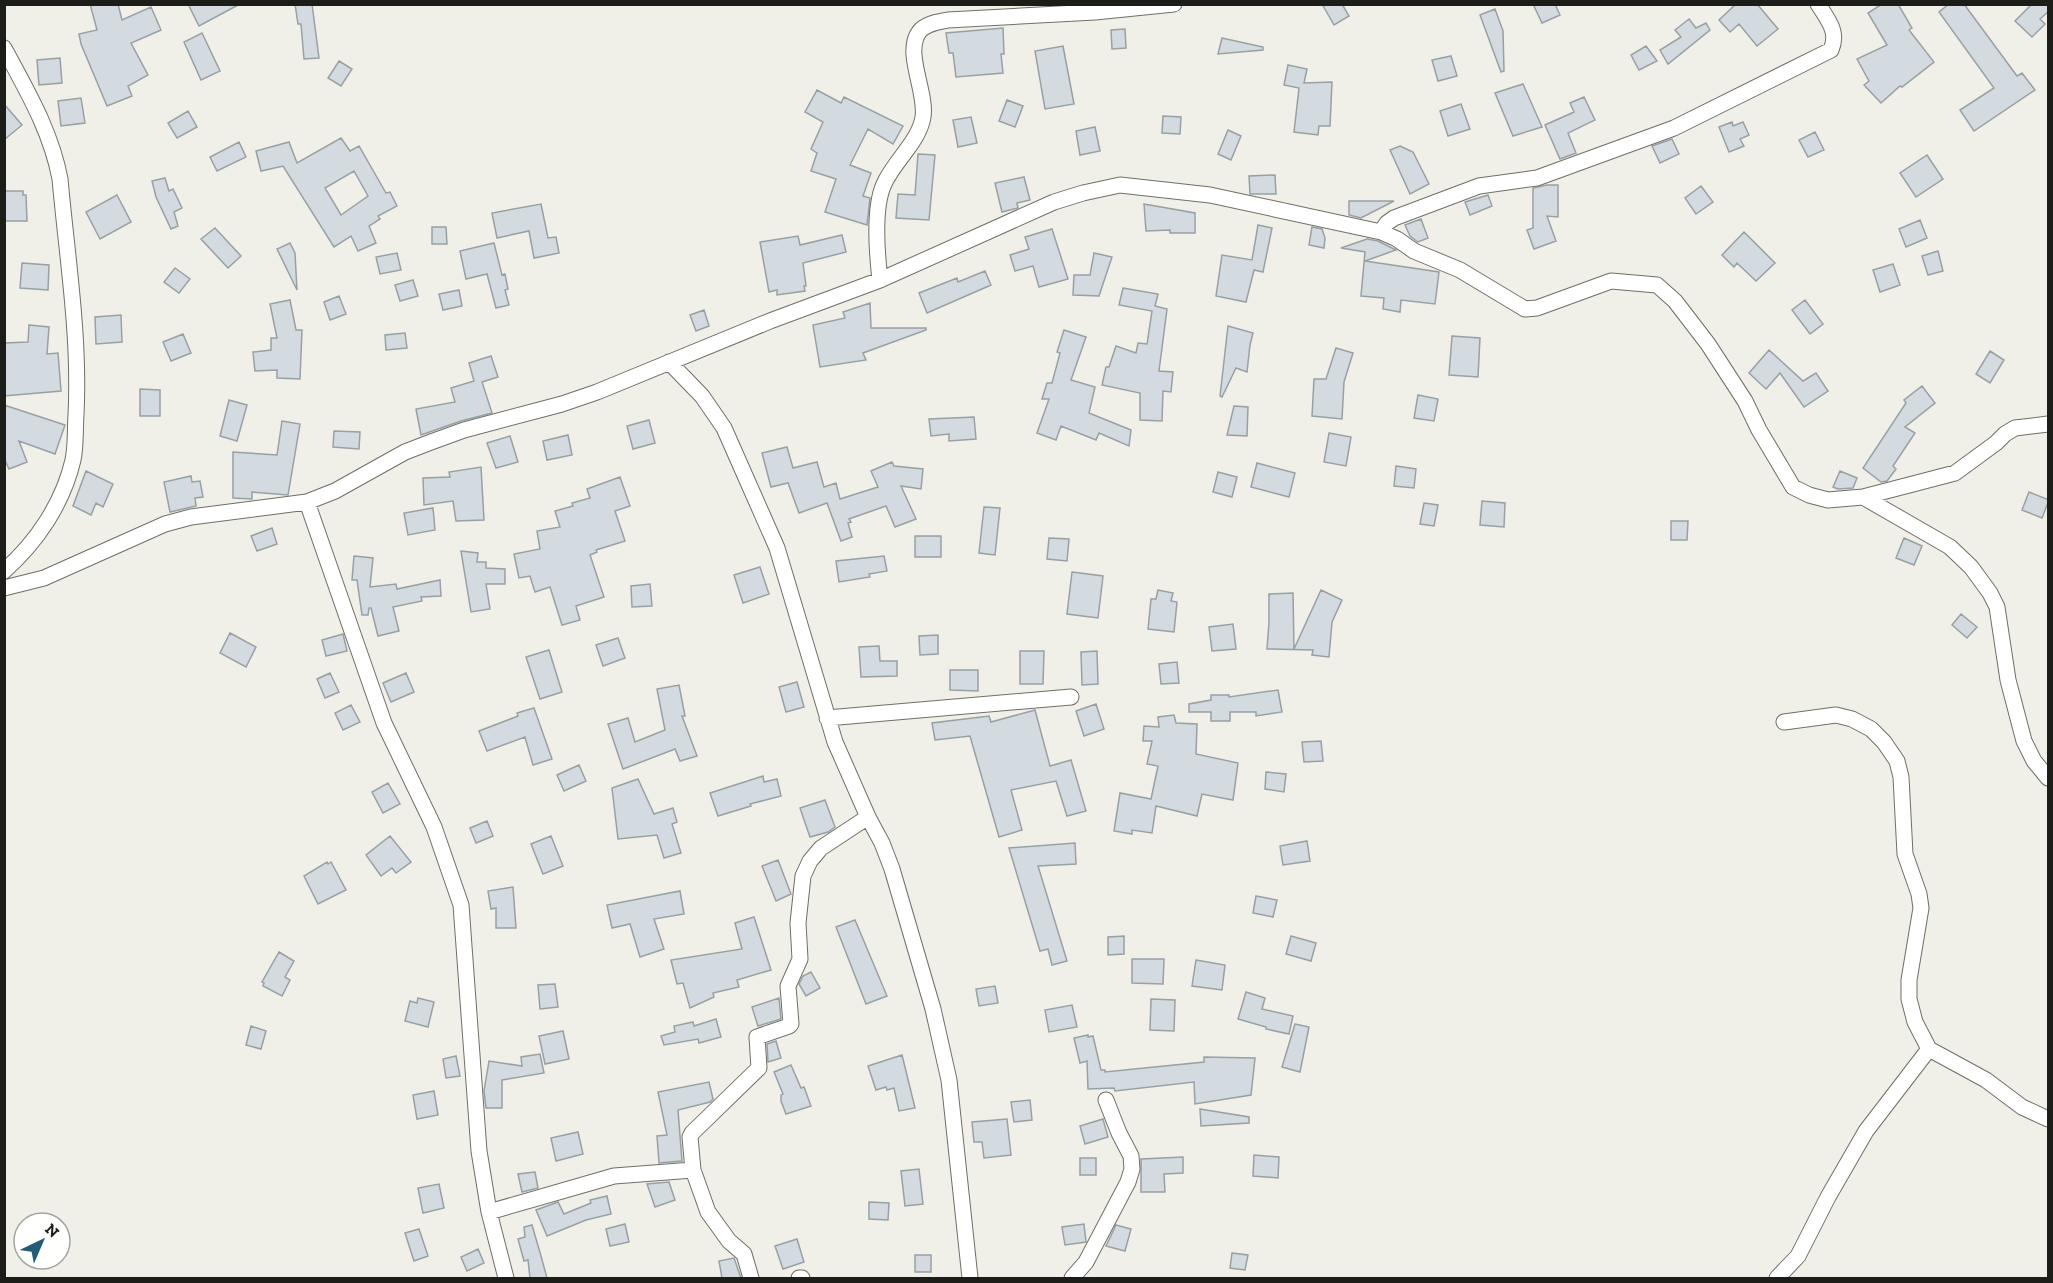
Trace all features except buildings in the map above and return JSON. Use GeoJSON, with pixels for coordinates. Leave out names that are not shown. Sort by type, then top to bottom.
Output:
{"type":"FeatureCollection","features":[{"type":"Feature","properties":{"kind":"street"},"geometry":{"type":"LineString","coordinates":[[880,280],[877,245],[880,199],[884,184],[920,128],[923,115],[913,46],[920,30],[931,23],[948,20],[1095,12],[1174,4]]}},
{"type":"Feature","properties":{"kind":"street"},"geometry":{"type":"LineString","coordinates":[[1381,232],[1394,218],[1479,186],[1537,178],[1674,128],[1831,50],[1834,43],[1834,30],[1818,4]]}},
{"type":"Feature","properties":{"kind":"street"},"geometry":{"type":"LineString","coordinates":[[4,48],[45,126],[55,154],[60,178],[76,358],[74,458],[68,479],[39,533],[16,561],[4,571]]}},
{"type":"Feature","properties":{"kind":"street"},"geometry":{"type":"LineString","coordinates":[[4,588],[44,578],[165,524],[191,517],[307,502],[335,491],[405,452],[464,430],[580,398],[880,280],[1054,202],[1120,185],[1210,195],[1381,232],[1397,239],[1414,251],[1460,270],[1525,309],[1537,308],[1611,281],[1657,285],[1675,301],[1708,344],[1745,401],[1759,430],[1793,487],[1809,495],[1828,500],[1863,497],[1955,472],[1964,468],[2015,428],[2049,424]]}},
{"type":"Feature","properties":{"kind":"street"},"geometry":{"type":"LineString","coordinates":[[669,362],[702,396],[724,428],[766,519],[777,548],[835,742],[892,869],[933,1008],[949,1080],[970,1278]]}},
{"type":"Feature","properties":{"kind":"street"},"geometry":{"type":"LineString","coordinates":[[1863,497],[1950,547],[1971,567],[1990,592],[1997,607],[2008,680],[2024,741],[2034,761],[2049,778]]}},
{"type":"Feature","properties":{"kind":"street"},"geometry":{"type":"LineString","coordinates":[[307,502],[384,723],[434,827],[461,905],[477,1131],[489,1212],[506,1278]]}},
{"type":"Feature","properties":{"kind":"street"},"geometry":{"type":"LineString","coordinates":[[827,718],[1071,697]]}},
{"type":"Feature","properties":{"kind":"street"},"geometry":{"type":"LineString","coordinates":[[1784,722],[1836,715],[1852,719],[1871,729],[1884,741],[1897,761],[1901,777],[1905,854],[1919,894],[1921,908],[1909,980],[1909,999],[1915,1022],[1929,1049],[1986,1080],[2022,1107],[2049,1119]]}},
{"type":"Feature","properties":{"kind":"street"},"geometry":{"type":"LineString","coordinates":[[751,1278],[744,1254],[729,1241],[708,1212],[693,1170],[690,1137],[759,1068],[756,1039],[758,1036],[791,1024],[788,986],[800,959],[798,923],[803,876],[810,861],[820,848],[868,817]]}},
{"type":"Feature","properties":{"kind":"street"},"geometry":{"type":"LineString","coordinates":[[1777,1278],[1798,1256],[1828,1197],[1866,1131],[1929,1049]]}},
{"type":"Feature","properties":{"kind":"street"},"geometry":{"type":"LineString","coordinates":[[1072,1278],[1086,1262],[1128,1182],[1132,1169],[1131,1156],[1106,1100]]}},
{"type":"Feature","properties":{"kind":"street"},"geometry":{"type":"LineString","coordinates":[[489,1212],[624,1174],[693,1170]]}}]}
